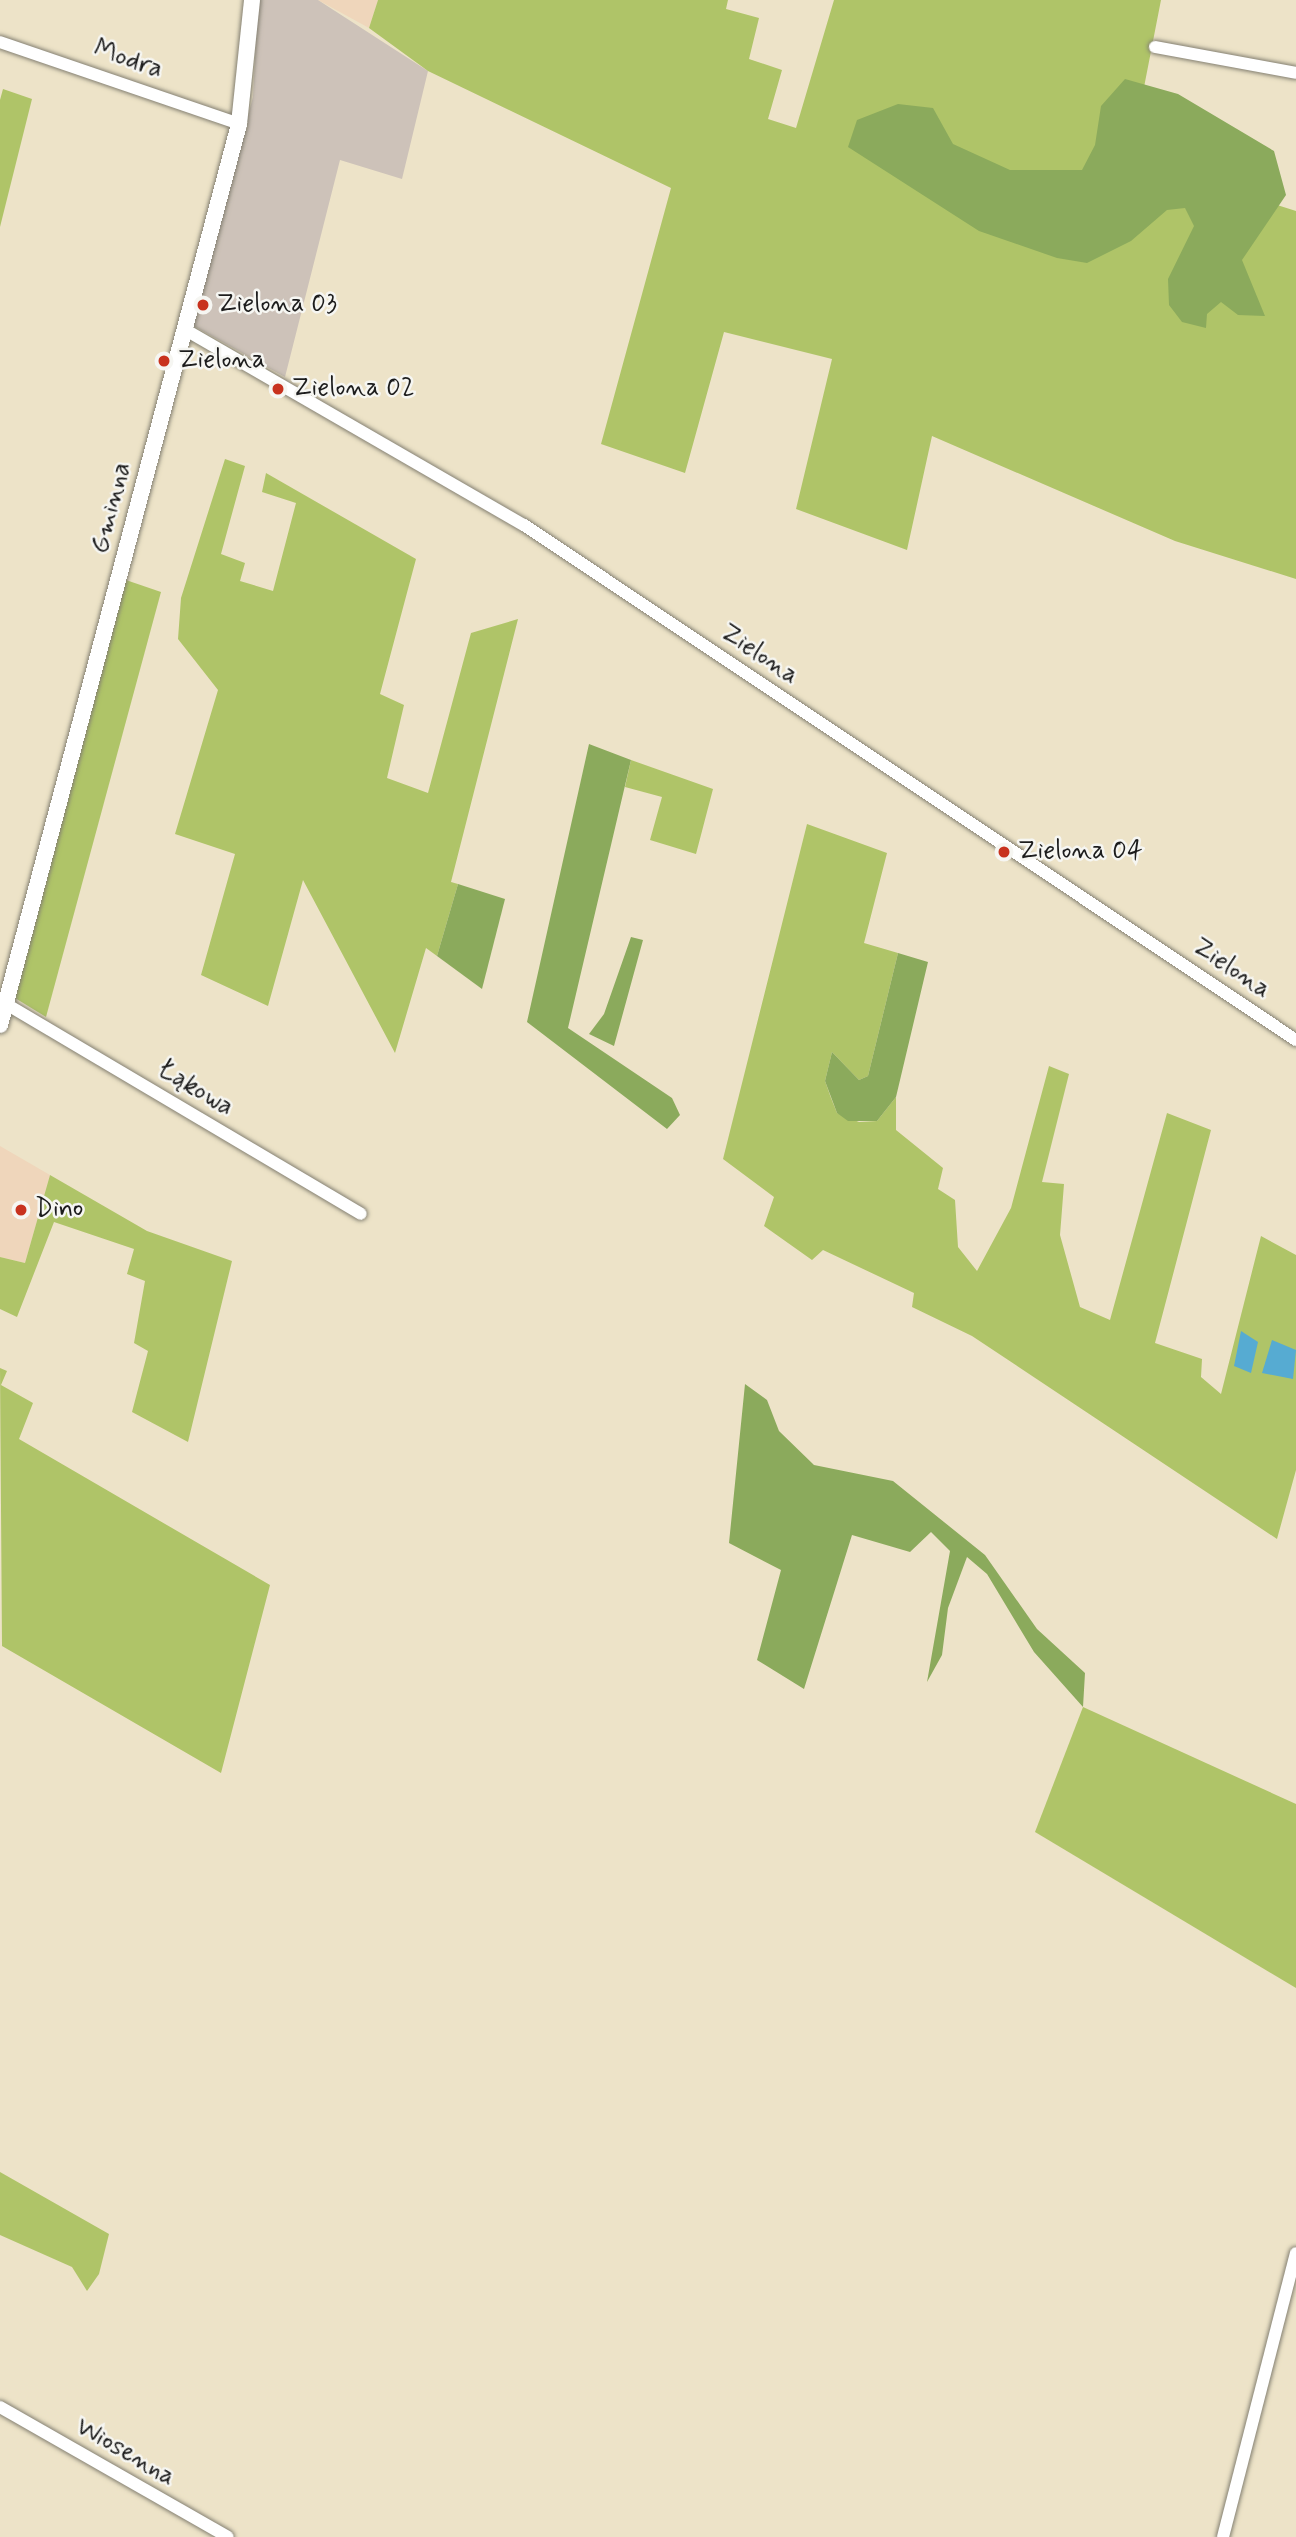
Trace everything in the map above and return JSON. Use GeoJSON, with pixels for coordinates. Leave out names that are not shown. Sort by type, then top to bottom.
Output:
{"type":"FeatureCollection","features":[{"type":"Feature","properties":{"kind":"main road","name":"Gminna"},"geometry":{"type":"LineString","coordinates":[[0,1025],[4,998],[239,124],[252,0]]}},
{"type":"Feature","properties":{"kind":"street","name":"Modra"},"geometry":{"type":"LineString","coordinates":[[0,42],[239,124]]}},
{"type":"Feature","properties":{"kind":"street"},"geometry":{"type":"LineString","coordinates":[[1155,47],[1296,73]]}},
{"type":"Feature","properties":{"kind":"street","name":"Zielona"},"geometry":{"type":"LineString","coordinates":[[184,329],[524,525],[1296,1040]]}},
{"type":"Feature","properties":{"kind":"street","name":"Łąkowa"},"geometry":{"type":"LineString","coordinates":[[4,998],[360,1214]]}},
{"type":"Feature","properties":{"kind":"street"},"geometry":{"type":"LineString","coordinates":[[1223,2537],[1296,2253]]}},
{"type":"Feature","properties":{"kind":"street","name":"Wiosenna"},"geometry":{"type":"LineString","coordinates":[[0,2407],[228,2537]]}},
{"type":"Feature","properties":{"kind":"shaded area"},"geometry":{"type":"Polygon","coordinates":[[[258,0],[318,0],[428,71],[402,179],[340,160],[285,377],[192,325],[253,97],[258,0]]]}},
{"type":"Feature","properties":{"kind":"shaded area"},"geometry":{"type":"Polygon","coordinates":[[[318,0],[378,0],[369,28],[318,0]]]}},
{"type":"Feature","properties":{"kind":"shaded area"},"geometry":{"type":"Polygon","coordinates":[[[0,1146],[50,1175],[25,1263],[0,1257],[0,1146]]]}},
{"type":"Feature","properties":{"kind":"green space"},"geometry":{"type":"Polygon","coordinates":[[[378,0],[728,0],[726,9],[759,18],[749,59],[782,70],[768,119],[796,128],[834,0],[1161,0],[1130,159],[1296,211],[1296,579],[1175,541],[932,436],[907,550],[796,509],[832,359],[724,332],[685,473],[601,444],[671,188],[428,71],[369,28],[378,0]]]}},
{"type":"Feature","properties":{"kind":"green space"},"geometry":{"type":"Polygon","coordinates":[[[1125,79],[1178,94],[1274,151],[1286,195],[1242,260],[1265,316],[1238,315],[1221,302],[1207,314],[1206,328],[1182,322],[1169,305],[1168,279],[1194,226],[1185,208],[1167,210],[1131,241],[1087,263],[1057,258],[979,231],[848,147],[857,120],[898,104],[933,108],[953,144],[1010,170],[1082,170],[1095,145],[1101,106],[1125,79]]]}},
{"type":"Feature","properties":{"kind":"green space"},"geometry":{"type":"Polygon","coordinates":[[[3,89],[32,99],[0,227],[0,100],[3,89]]]}},
{"type":"Feature","properties":{"kind":"green space"},"geometry":{"type":"Polygon","coordinates":[[[225,459],[245,466],[221,554],[245,563],[240,581],[273,591],[296,503],[262,492],[266,473],[416,559],[380,694],[404,705],[387,778],[428,793],[471,633],[518,619],[451,882],[458,884],[437,956],[426,948],[395,1053],[303,880],[268,1006],[201,975],[235,854],[175,834],[218,690],[178,639],[181,598],[225,459]]]}},
{"type":"Feature","properties":{"kind":"green space"},"geometry":{"type":"Polygon","coordinates":[[[123,579],[161,592],[46,1017],[15,998],[123,579]]]}},
{"type":"Feature","properties":{"kind":"green space"},"geometry":{"type":"Polygon","coordinates":[[[589,744],[631,760],[568,1028],[672,1098],[680,1115],[667,1129],[527,1022],[589,744]]]}},
{"type":"Feature","properties":{"kind":"green space"},"geometry":{"type":"Polygon","coordinates":[[[631,760],[713,789],[696,854],[650,840],[662,797],[625,787],[631,760]]]}},
{"type":"Feature","properties":{"kind":"green space"},"geometry":{"type":"Polygon","coordinates":[[[807,824],[887,853],[864,943],[898,953],[868,1076],[859,1080],[832,1052],[825,1081],[831,1098],[837,1113],[859,1122],[877,1121],[896,1097],[896,1130],[943,1168],[938,1189],[955,1200],[958,1247],[977,1271],[1011,1208],[1049,1066],[1069,1074],[1042,1182],[1064,1184],[1060,1235],[1080,1307],[1110,1320],[1167,1113],[1211,1130],[1155,1343],[1202,1359],[1201,1377],[1221,1394],[1261,1236],[1296,1255],[1296,1470],[1277,1539],[972,1336],[912,1307],[914,1293],[823,1250],[812,1260],[764,1226],[774,1197],[723,1159],[807,824]]]}},
{"type":"Feature","properties":{"kind":"green space"},"geometry":{"type":"Polygon","coordinates":[[[458,884],[505,899],[482,989],[437,956],[458,884]]]}},
{"type":"Feature","properties":{"kind":"green space"},"geometry":{"type":"Polygon","coordinates":[[[631,937],[643,940],[614,1046],[589,1034],[604,1014],[631,937]]]}},
{"type":"Feature","properties":{"kind":"green space"},"geometry":{"type":"Polygon","coordinates":[[[898,953],[928,962],[896,1097],[877,1121],[848,1121],[837,1113],[825,1081],[832,1052],[859,1080],[868,1076],[898,953]]]}},
{"type":"Feature","properties":{"kind":"green space"},"geometry":{"type":"Polygon","coordinates":[[[50,1175],[147,1231],[232,1261],[188,1442],[132,1412],[148,1351],[134,1343],[145,1281],[127,1274],[134,1249],[54,1222],[17,1317],[0,1309],[0,1257],[25,1263],[50,1175]]]}},
{"type":"Feature","properties":{"kind":"green space"},"geometry":{"type":"Polygon","coordinates":[[[0,1368],[7,1371],[1,1385],[33,1403],[19,1439],[270,1585],[221,1773],[2,1646],[0,1368]]]}},
{"type":"Feature","properties":{"kind":"green space"},"geometry":{"type":"Polygon","coordinates":[[[745,1384],[767,1400],[779,1431],[814,1465],[893,1481],[985,1555],[1037,1629],[1085,1673],[1083,1707],[1034,1652],[987,1574],[967,1557],[948,1608],[942,1655],[927,1682],[950,1551],[931,1532],[910,1552],[852,1535],[804,1689],[757,1660],[781,1570],[729,1543],[745,1384]]]}},
{"type":"Feature","properties":{"kind":"green space"},"geometry":{"type":"Polygon","coordinates":[[[1083,1707],[1296,1804],[1296,1988],[1035,1832],[1083,1707]]]}},
{"type":"Feature","properties":{"kind":"green space"},"geometry":{"type":"Polygon","coordinates":[[[0,2172],[109,2234],[99,2274],[87,2291],[72,2267],[0,2235],[0,2172]]]}},
{"type":"Feature","properties":{"kind":"water"},"geometry":{"type":"Polygon","coordinates":[[[1241,1331],[1258,1342],[1251,1373],[1234,1366],[1241,1331]]]}},
{"type":"Feature","properties":{"kind":"water"},"geometry":{"type":"Polygon","coordinates":[[[1272,1340],[1296,1350],[1293,1379],[1262,1373],[1272,1340]]]}},
{"type":"Feature","properties":{"kind":"place","name":"Zielona 03"},"geometry":{"type":"Point","coordinates":[203,305]}},
{"type":"Feature","properties":{"kind":"place","name":"Zielona"},"geometry":{"type":"Point","coordinates":[164,361]}},
{"type":"Feature","properties":{"kind":"place","name":"Zielona 02"},"geometry":{"type":"Point","coordinates":[278,389]}},
{"type":"Feature","properties":{"kind":"place","name":"Zielona 04"},"geometry":{"type":"Point","coordinates":[1004,852]}},
{"type":"Feature","properties":{"kind":"place","name":"Dino"},"geometry":{"type":"Point","coordinates":[21,1210]}}]}
